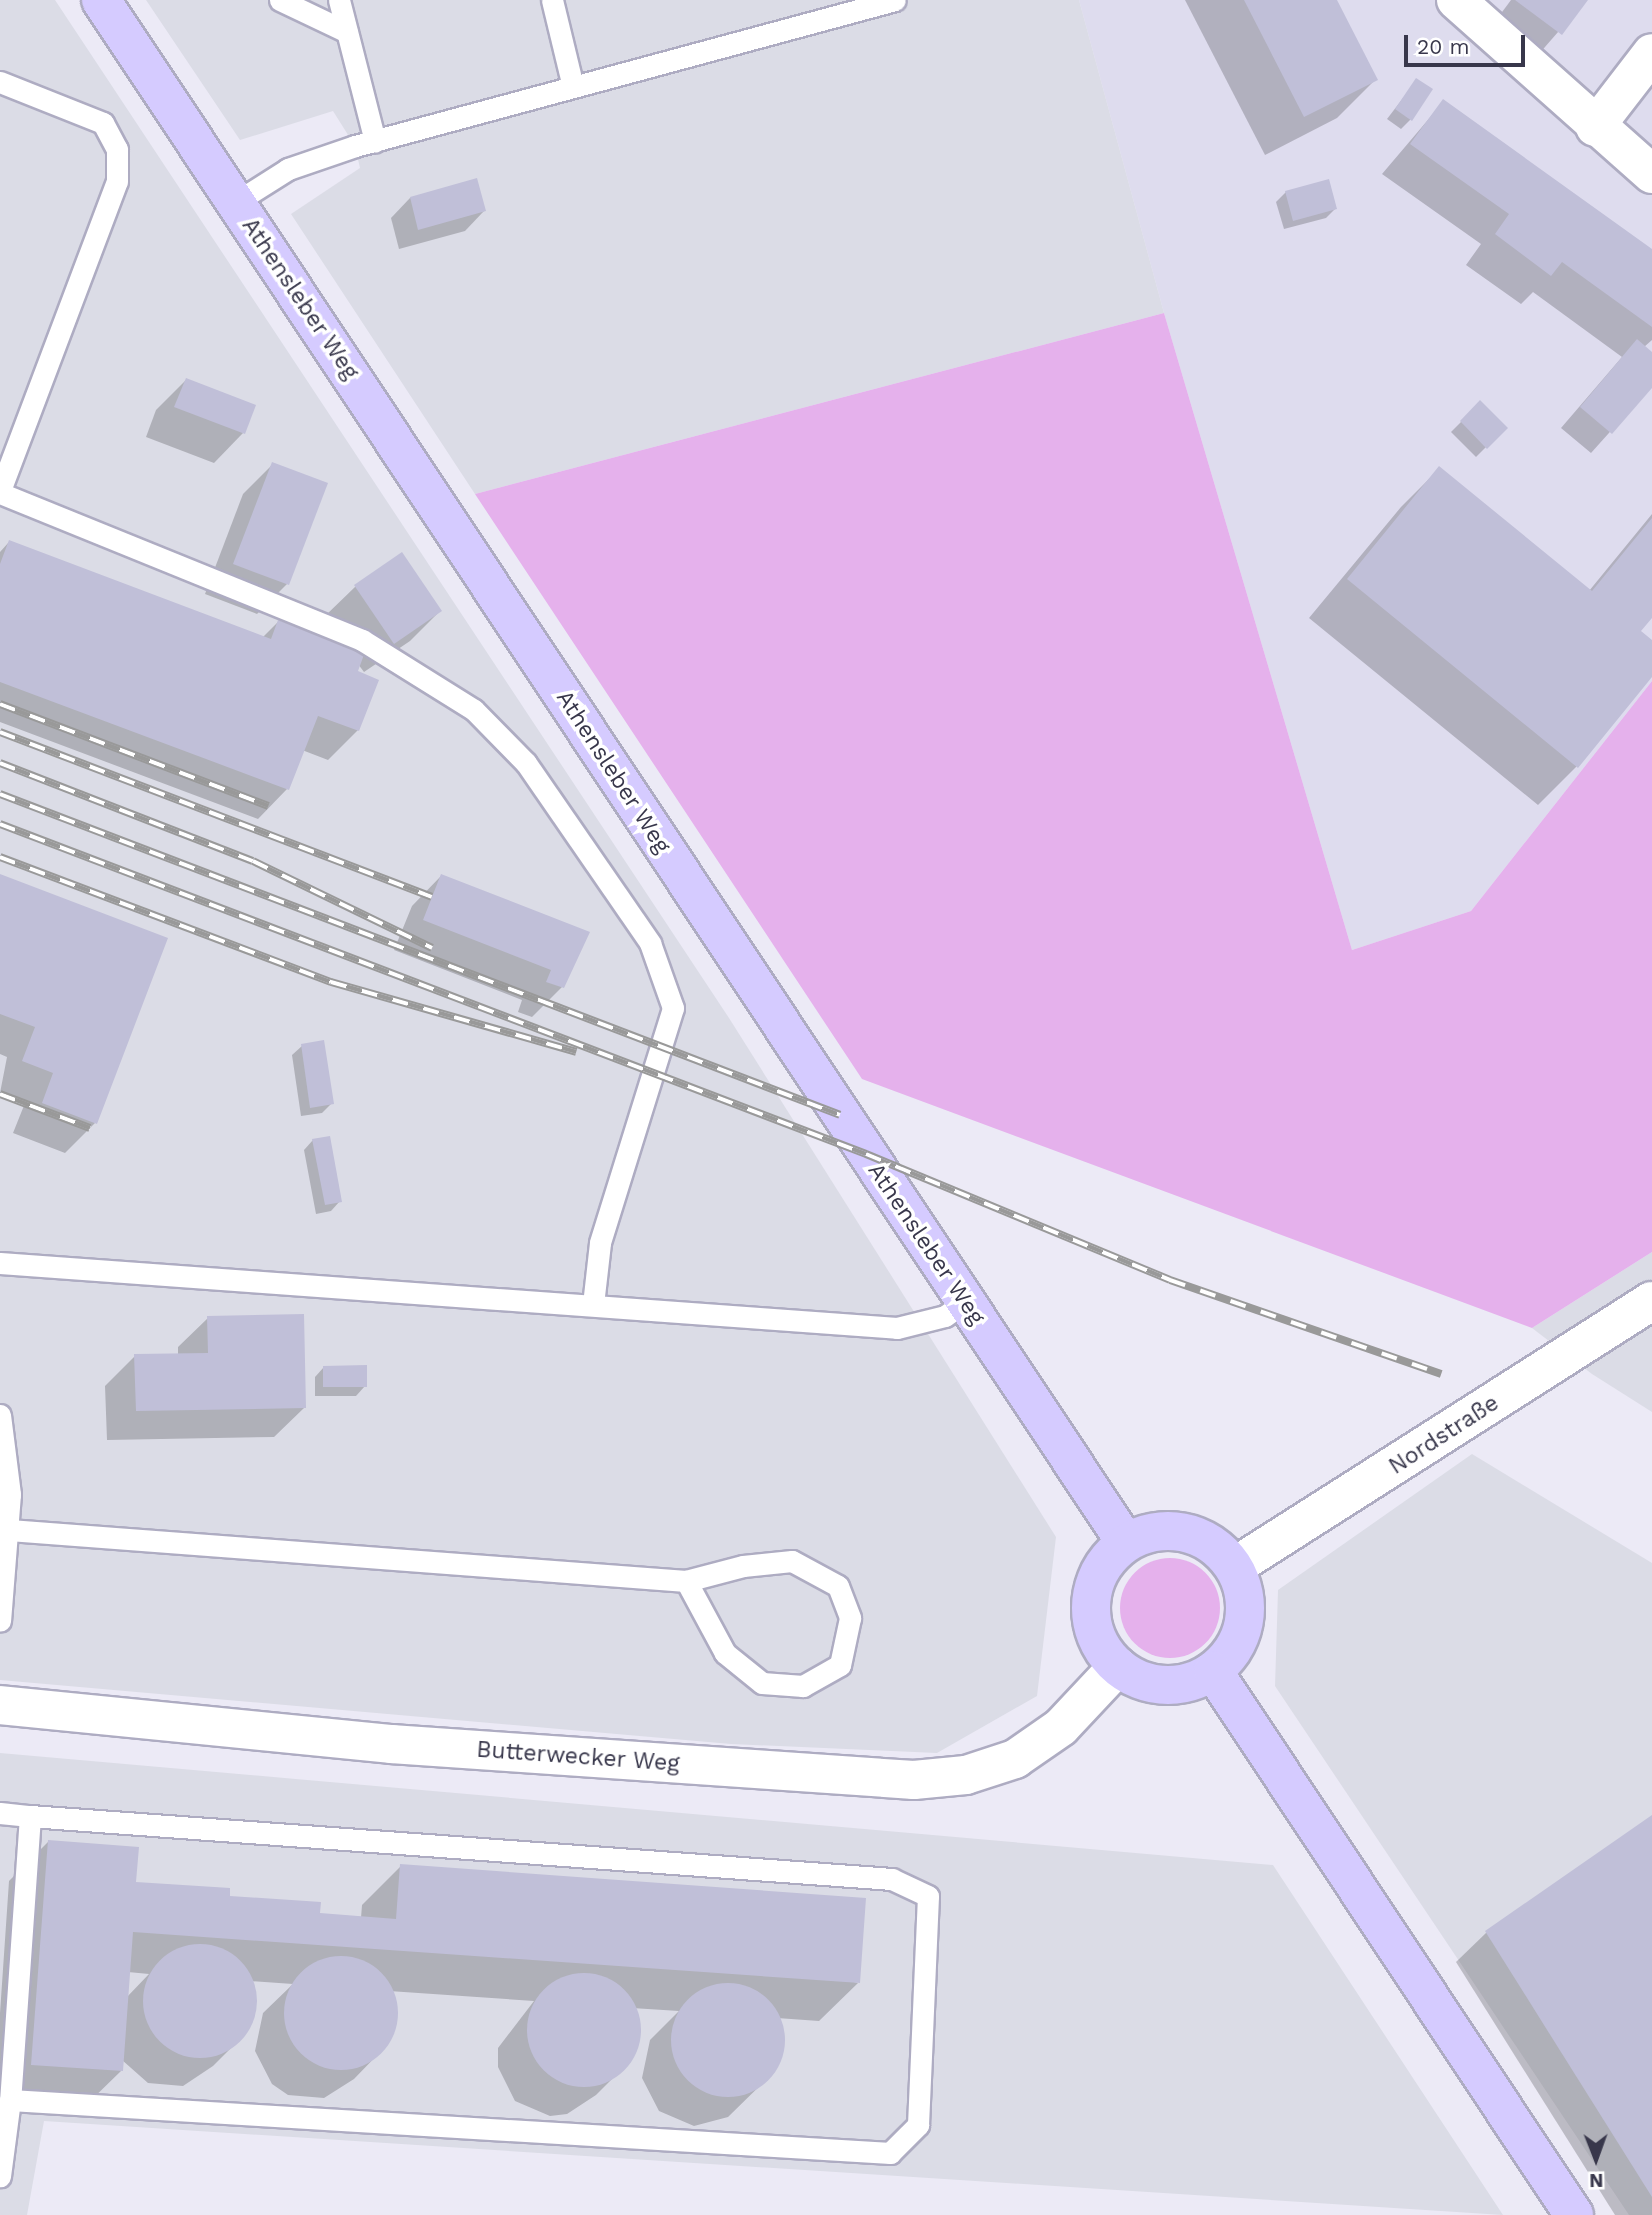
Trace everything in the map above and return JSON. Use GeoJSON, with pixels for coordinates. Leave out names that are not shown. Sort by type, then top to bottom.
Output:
{"type":"FeatureCollection","features":[{"type":"Feature","properties":{"kind":"main road","name":"Athensleber Weg"},"geometry":{"type":"LineString","coordinates":[[101,0],[1126,1543]]}},
{"type":"Feature","properties":{"kind":"main road"},"geometry":{"type":"LineString","coordinates":[[1176,1531],[1211,1544],[1234,1567],[1243,1586],[1245,1617],[1235,1647],[1213,1671],[1182,1684],[1148,1683],[1118,1666],[1097,1639],[1091,1605],[1100,1572],[1126,1543],[1176,1531]]}},
{"type":"Feature","properties":{"kind":"main road"},"geometry":{"type":"LineString","coordinates":[[1213,1671],[1574,2215]]}},
{"type":"Feature","properties":{"kind":"street"},"geometry":{"type":"LineString","coordinates":[[1456,0],[1595,127],[1652,174]]}},
{"type":"Feature","properties":{"kind":"street"},"geometry":{"type":"LineString","coordinates":[[1595,127],[1652,53]]}},
{"type":"Feature","properties":{"kind":"street","name":"Nordstraße"},"geometry":{"type":"LineString","coordinates":[[1234,1567],[1652,1301]]}},
{"type":"Feature","properties":{"kind":"street","name":"Butterwecker Weg"},"geometry":{"type":"LineString","coordinates":[[0,1705],[391,1744],[914,1780],[966,1775],[1015,1759],[1061,1727],[1118,1666]]}},
{"type":"Feature","properties":{"kind":"lane"},"geometry":{"type":"LineString","coordinates":[[279,0],[347,32]]}},
{"type":"Feature","properties":{"kind":"lane"},"geometry":{"type":"LineString","coordinates":[[338,0],[375,141]]}},
{"type":"Feature","properties":{"kind":"lane"},"geometry":{"type":"LineString","coordinates":[[552,0],[573,87]]}},
{"type":"Feature","properties":{"kind":"lane"},"geometry":{"type":"LineString","coordinates":[[236,202],[288,169],[375,141],[895,0]]}},
{"type":"Feature","properties":{"kind":"lane"},"geometry":{"type":"LineString","coordinates":[[0,82],[103,123],[117,149],[117,181],[0,492],[362,640],[474,710],[526,763],[650,943],[673,1008],[600,1242],[593,1304]]}},
{"type":"Feature","properties":{"kind":"lane"},"geometry":{"type":"LineString","coordinates":[[0,1263],[897,1328],[946,1316],[964,1302]]}},
{"type":"Feature","properties":{"kind":"lane"},"geometry":{"type":"LineString","coordinates":[[0,1415],[9,1530],[0,1622]]}},
{"type":"Feature","properties":{"kind":"lane"},"geometry":{"type":"LineString","coordinates":[[9,1530],[686,1581],[743,1566],[792,1561],[838,1586],[850,1618],[841,1665],[803,1686],[762,1683],[725,1653],[686,1581]]}},
{"type":"Feature","properties":{"kind":"lane"},"geometry":{"type":"LineString","coordinates":[[0,1814],[892,1879],[928,1896],[918,2126],[890,2153],[10,2100]]}},
{"type":"Feature","properties":{"kind":"lane"},"geometry":{"type":"LineString","coordinates":[[0,2176],[10,2100],[30,1816]]}},
{"type":"Feature","properties":{"kind":"shaded area"},"geometry":{"type":"Polygon","coordinates":[[[0,0],[55,0],[729,1018],[1056,1537],[1037,1696],[937,1753],[731,1744],[0,1680],[0,0]]]}},
{"type":"Feature","properties":{"kind":"shaded area"},"geometry":{"type":"Polygon","coordinates":[[[146,0],[1079,0],[1164,313],[475,494],[291,214],[360,168],[355,146],[333,111],[240,140],[146,0]]]}},
{"type":"Feature","properties":{"kind":"shaded area"},"geometry":{"type":"Polygon","coordinates":[[[1079,0],[1652,0],[1652,681],[1471,911],[1352,950],[1164,313],[1079,0]]]}},
{"type":"Feature","properties":{"kind":"shaded area"},"geometry":{"type":"Polygon","coordinates":[[[1164,313],[1352,950],[1471,911],[1652,681],[1652,1252],[1532,1328],[862,1079],[475,494],[1164,313]]]}},
{"type":"Feature","properties":{"kind":"shaded area"},"geometry":{"type":"Polygon","coordinates":[[[1652,1252],[1652,1412],[1592,1374],[1532,1328],[1652,1252]]]}},
{"type":"Feature","properties":{"kind":"shaded area"},"geometry":{"type":"Polygon","coordinates":[[[1472,1454],[1652,1563],[1652,2215],[1629,2215],[1275,1686],[1278,1590],[1472,1454]]]}},
{"type":"Feature","properties":{"kind":"shaded area"},"geometry":{"type":"Polygon","coordinates":[[[1170,1558],[1189,1562],[1206,1572],[1216,1589],[1220,1608],[1216,1627],[1206,1644],[1189,1654],[1170,1658],[1151,1654],[1134,1644],[1124,1627],[1120,1608],[1124,1589],[1134,1572],[1151,1562],[1170,1558]]]}},
{"type":"Feature","properties":{"kind":"shaded area"},"geometry":{"type":"Polygon","coordinates":[[[0,1753],[1273,1865],[1503,2215],[44,2121],[27,2215],[0,2215],[0,1753]]]}},
{"type":"Feature","properties":{"kind":"building"},"geometry":{"type":"Polygon","coordinates":[[[1244,0],[1337,0],[1378,80],[1304,117],[1244,0]]]}},
{"type":"Feature","properties":{"kind":"building"},"geometry":{"type":"Polygon","coordinates":[[[1515,0],[1588,0],[1562,35],[1515,0]]]}},
{"type":"Feature","properties":{"kind":"building"},"geometry":{"type":"Polygon","coordinates":[[[1416,78],[1433,89],[1412,121],[1395,109],[1416,78]]]}},
{"type":"Feature","properties":{"kind":"building"},"geometry":{"type":"Polygon","coordinates":[[[1443,99],[1652,249],[1652,327],[1562,262],[1551,276],[1495,234],[1509,214],[1410,144],[1443,99]]]}},
{"type":"Feature","properties":{"kind":"building"},"geometry":{"type":"Polygon","coordinates":[[[477,178],[486,211],[418,230],[410,197],[477,178]]]}},
{"type":"Feature","properties":{"kind":"building"},"geometry":{"type":"Polygon","coordinates":[[[1329,179],[1337,209],[1293,221],[1285,191],[1329,179]]]}},
{"type":"Feature","properties":{"kind":"building"},"geometry":{"type":"Polygon","coordinates":[[[1637,339],[1652,352],[1652,388],[1612,434],[1580,407],[1637,339]]]}},
{"type":"Feature","properties":{"kind":"building"},"geometry":{"type":"Polygon","coordinates":[[[186,378],[256,405],[245,434],[174,407],[186,378]]]}},
{"type":"Feature","properties":{"kind":"building"},"geometry":{"type":"Polygon","coordinates":[[[1480,400],[1508,428],[1487,449],[1460,421],[1480,400]]]}},
{"type":"Feature","properties":{"kind":"building"},"geometry":{"type":"Polygon","coordinates":[[[272,462],[328,483],[289,585],[233,564],[272,462]]]}},
{"type":"Feature","properties":{"kind":"building"},"geometry":{"type":"Polygon","coordinates":[[[1439,466],[1592,591],[1652,518],[1652,618],[1641,631],[1652,640],[1652,677],[1578,768],[1347,579],[1439,466]]]}},
{"type":"Feature","properties":{"kind":"building"},"geometry":{"type":"Polygon","coordinates":[[[9,540],[271,639],[278,620],[365,652],[358,671],[379,680],[359,731],[318,716],[289,790],[0,682],[0,564],[9,540]]]}},
{"type":"Feature","properties":{"kind":"building"},"geometry":{"type":"Polygon","coordinates":[[[402,552],[442,611],[394,644],[354,585],[402,552]]]}},
{"type":"Feature","properties":{"kind":"building"},"geometry":{"type":"Polygon","coordinates":[[[0,874],[168,938],[97,1124],[42,1103],[53,1073],[22,1061],[35,1027],[0,1014],[0,874]]]}},
{"type":"Feature","properties":{"kind":"building"},"geometry":{"type":"Polygon","coordinates":[[[441,874],[590,932],[564,988],[546,982],[551,970],[423,920],[441,874]]]}},
{"type":"Feature","properties":{"kind":"building"},"geometry":{"type":"Polygon","coordinates":[[[324,1040],[334,1104],[310,1108],[301,1044],[324,1040]]]}},
{"type":"Feature","properties":{"kind":"building"},"geometry":{"type":"Polygon","coordinates":[[[330,1136],[342,1202],[325,1205],[312,1139],[330,1136]]]}},
{"type":"Feature","properties":{"kind":"building"},"geometry":{"type":"Polygon","coordinates":[[[304,1314],[306,1408],[136,1411],[134,1354],[208,1353],[207,1316],[304,1314]]]}},
{"type":"Feature","properties":{"kind":"building"},"geometry":{"type":"Polygon","coordinates":[[[367,1365],[367,1387],[323,1387],[323,1366],[367,1365]]]}},
{"type":"Feature","properties":{"kind":"building"},"geometry":{"type":"Polygon","coordinates":[[[1652,1815],[1652,2197],[1485,1931],[1652,1815]]]}},
{"type":"Feature","properties":{"kind":"building"},"geometry":{"type":"Polygon","coordinates":[[[48,1840],[139,1847],[136,1882],[230,1888],[230,1896],[321,1902],[320,1913],[396,1919],[400,1864],[866,1898],[860,1983],[133,1932],[123,2071],[31,2065],[48,1840]]]}},
{"type":"Feature","properties":{"kind":"building"},"geometry":{"type":"Polygon","coordinates":[[[200,1944],[222,1948],[240,1961],[253,1979],[257,2001],[253,2023],[240,2041],[222,2054],[200,2058],[178,2054],[160,2041],[147,2023],[143,2001],[147,1979],[160,1961],[178,1948],[200,1944]]]}},
{"type":"Feature","properties":{"kind":"building"},"geometry":{"type":"Polygon","coordinates":[[[341,1956],[363,1960],[381,1973],[394,1991],[398,2013],[394,2035],[381,2053],[363,2066],[341,2070],[319,2066],[301,2053],[288,2035],[284,2013],[288,1991],[301,1973],[319,1960],[341,1956]]]}},
{"type":"Feature","properties":{"kind":"building"},"geometry":{"type":"Polygon","coordinates":[[[584,1973],[606,1977],[624,1990],[637,2008],[641,2030],[637,2052],[624,2070],[606,2083],[584,2087],[562,2083],[544,2070],[531,2052],[527,2030],[531,2008],[544,1990],[562,1977],[584,1973]]]}},
{"type":"Feature","properties":{"kind":"building"},"geometry":{"type":"Polygon","coordinates":[[[728,1983],[750,1987],[768,2000],[781,2018],[785,2040],[781,2062],[768,2080],[750,2093],[728,2097],[706,2093],[688,2080],[675,2062],[671,2040],[675,2018],[688,2000],[706,1987],[728,1983]]]}},
{"type":"Feature","properties":{"kind":"railway"},"geometry":{"type":"LineString","coordinates":[[0,704],[268,806]]}},
{"type":"Feature","properties":{"kind":"railway"},"geometry":{"type":"LineString","coordinates":[[0,732],[432,897]]}},
{"type":"Feature","properties":{"kind":"railway"},"geometry":{"type":"LineString","coordinates":[[0,763],[253,861],[432,948]]}},
{"type":"Feature","properties":{"kind":"railway"},"geometry":{"type":"LineString","coordinates":[[0,794],[840,1115]]}},
{"type":"Feature","properties":{"kind":"railway"},"geometry":{"type":"LineString","coordinates":[[0,824],[866,1154],[1170,1280],[1441,1374]]}},
{"type":"Feature","properties":{"kind":"railway"},"geometry":{"type":"LineString","coordinates":[[0,857],[331,982],[576,1052]]}},
{"type":"Feature","properties":{"kind":"railway"},"geometry":{"type":"LineString","coordinates":[[0,1094],[90,1128]]}}]}
